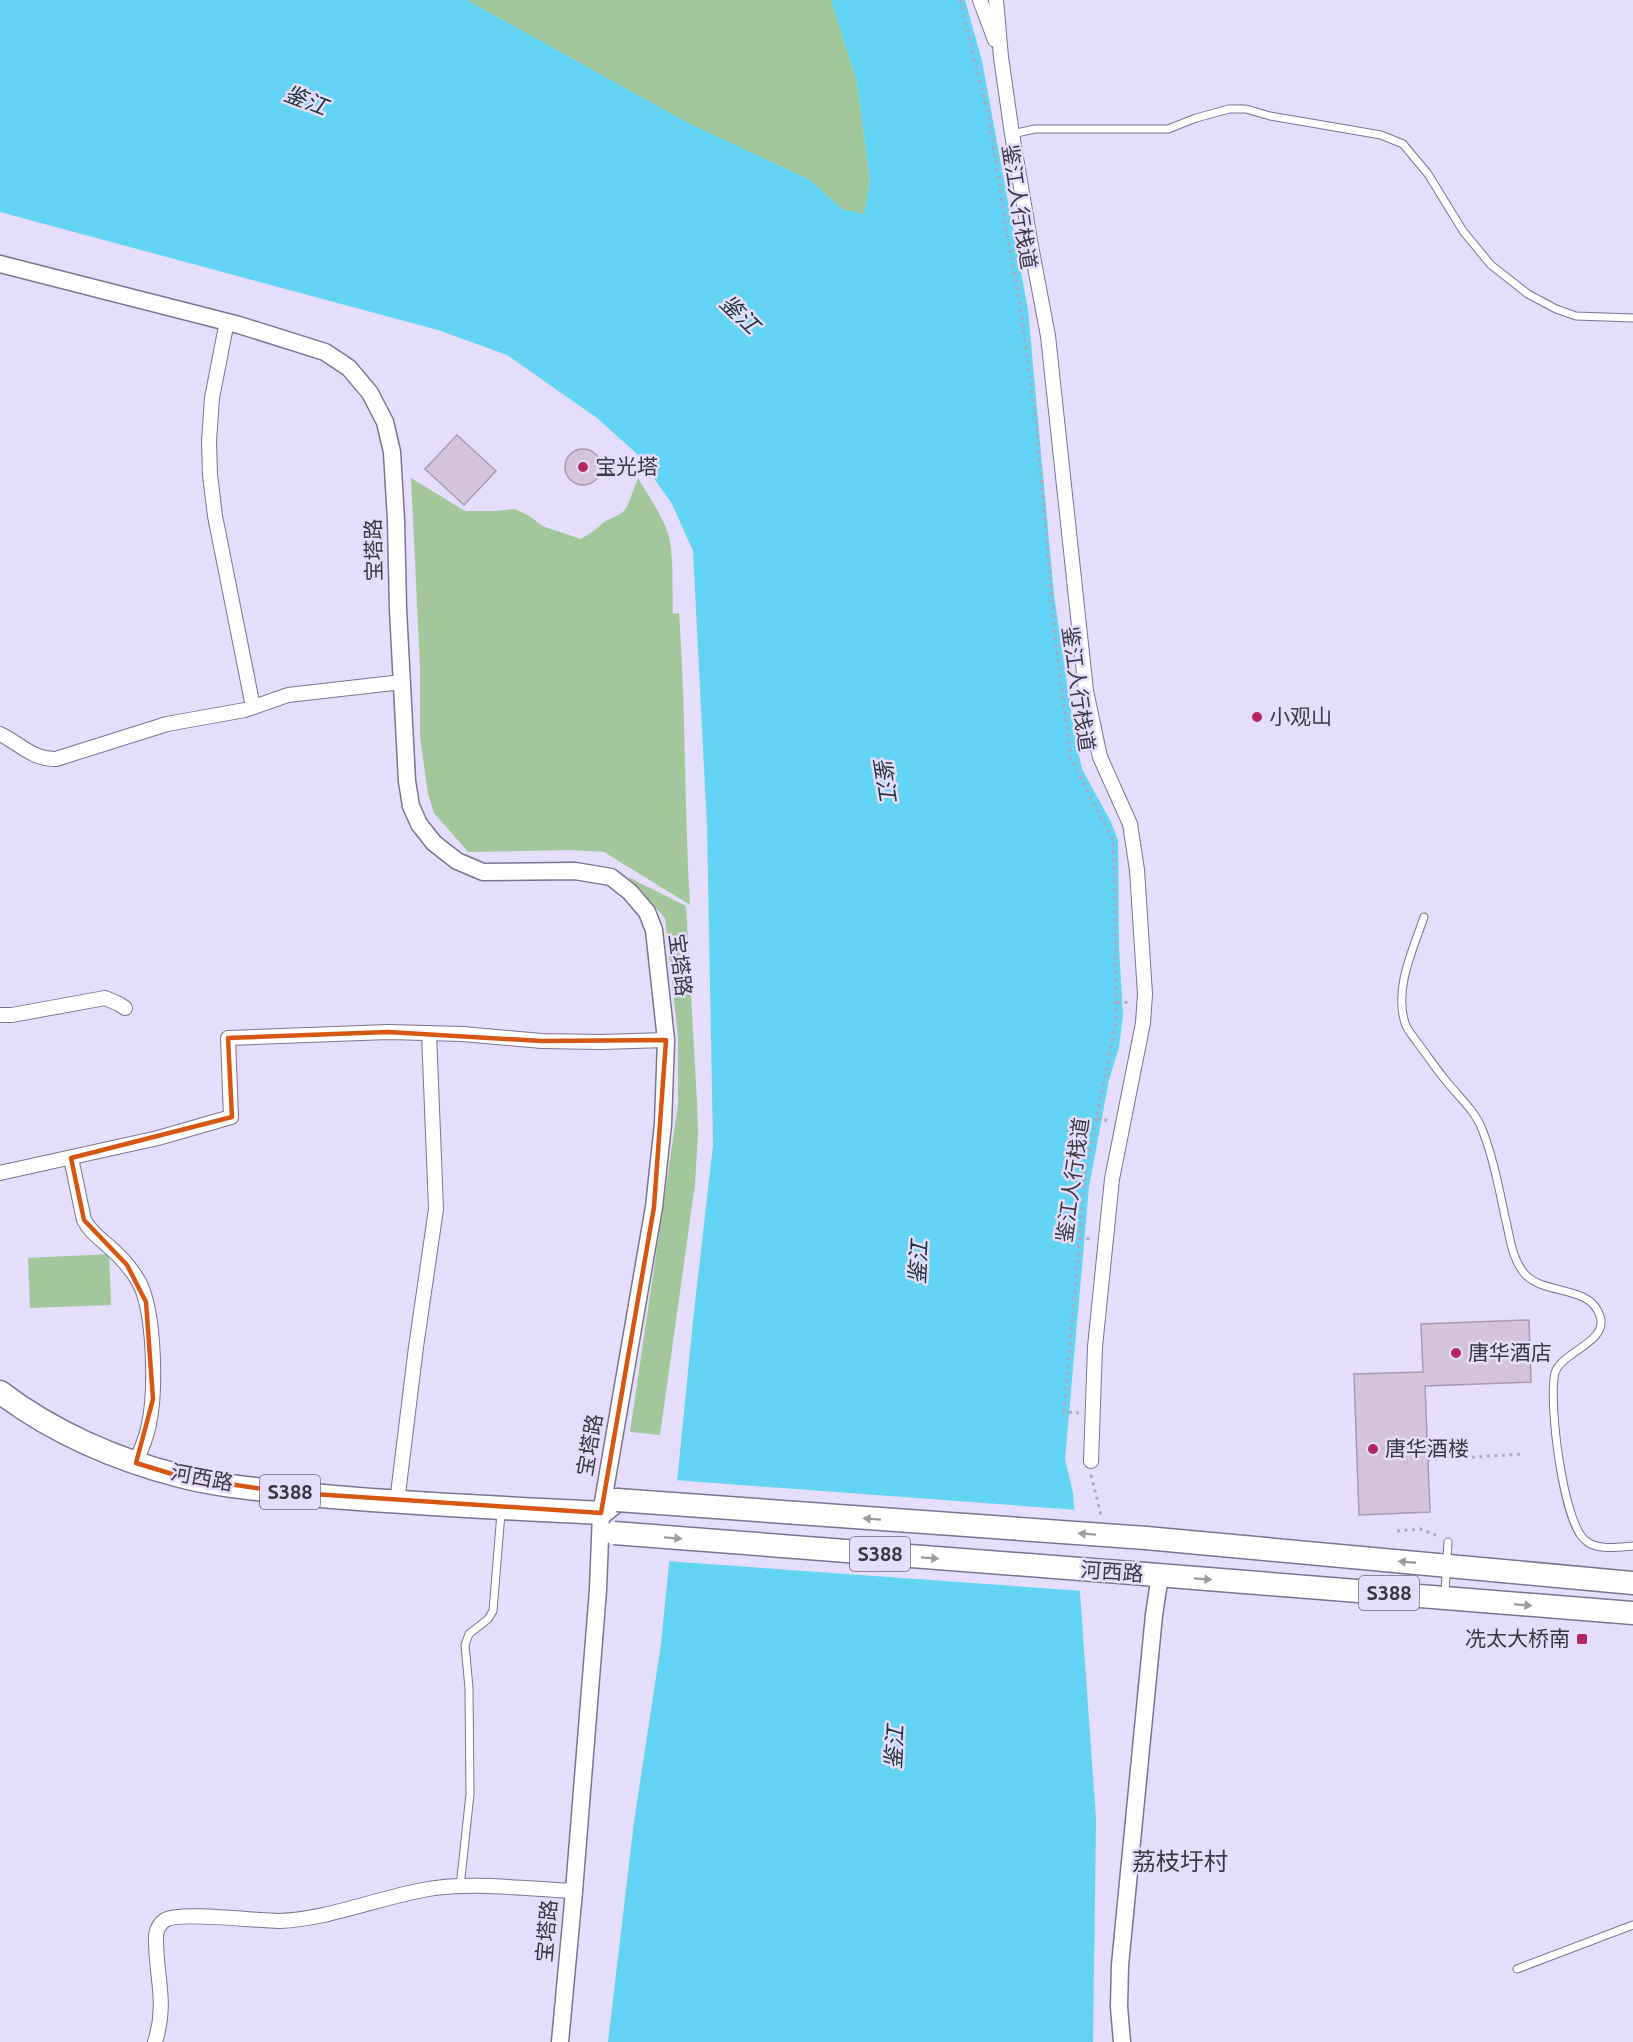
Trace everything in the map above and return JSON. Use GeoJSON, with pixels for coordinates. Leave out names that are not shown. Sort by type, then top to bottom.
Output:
{"type":"FeatureCollection","features":[{"type":"Feature","properties":{"kind":"main road","name":"河西路"},"geometry":{"type":"LineString","coordinates":[[0,1392],[62,1431],[136,1463],[182,1477],[294,1493],[501,1508],[609,1507],[1146,1538],[1633,1583]]}},
{"type":"Feature","properties":{"kind":"main road","name":"河西路"},"geometry":{"type":"LineString","coordinates":[[609,1507],[615,1533],[1633,1613]]}},
{"type":"Feature","properties":{"kind":"main road"},"geometry":{"type":"LineString","coordinates":[[1483,1601],[1485,1569]]}},
{"type":"Feature","properties":{"kind":"street"},"geometry":{"type":"LineString","coordinates":[[980,0],[1001,57]]}},
{"type":"Feature","properties":{"kind":"street"},"geometry":{"type":"LineString","coordinates":[[996,0],[1012,134],[1048,336],[1086,691],[1100,757],[1130,824],[1138,881],[1145,994],[1143,1023],[1111,1188],[1095,1347],[1090,1461]]}},
{"type":"Feature","properties":{"kind":"street","name":"宝塔路"},"geometry":{"type":"LineString","coordinates":[[0,264],[227,321],[325,352],[350,368],[369,393],[385,422],[393,464],[407,781],[411,806],[418,824],[434,843],[457,861],[483,872],[575,871],[611,877],[630,892],[647,912],[654,930],[666,1040],[663,1113],[654,1207],[598,1590],[560,2042]]}},
{"type":"Feature","properties":{"kind":"street"},"geometry":{"type":"LineString","coordinates":[[227,321],[212,398],[209,441],[210,475],[215,516],[253,707]]}},
{"type":"Feature","properties":{"kind":"street"},"geometry":{"type":"LineString","coordinates":[[0,734],[32,754],[47,759],[56,759],[167,724],[253,707],[288,696],[402,682]]}},
{"type":"Feature","properties":{"kind":"street"},"geometry":{"type":"LineString","coordinates":[[0,1015],[12,1015],[105,998],[125,1008]]}},
{"type":"Feature","properties":{"kind":"street"},"geometry":{"type":"LineString","coordinates":[[0,1173],[158,1138],[231,1116],[228,1038],[388,1032],[554,1041],[666,1040]]}},
{"type":"Feature","properties":{"kind":"street"},"geometry":{"type":"LineString","coordinates":[[397,1502],[436,1209],[429,1034]]}},
{"type":"Feature","properties":{"kind":"street"},"geometry":{"type":"LineString","coordinates":[[71,1158],[84,1220],[89,1229],[126,1265],[139,1283],[146,1302],[153,1400],[149,1426],[136,1463]]}},
{"type":"Feature","properties":{"kind":"street"},"geometry":{"type":"LineString","coordinates":[[1122,2042],[1119,2007],[1120,1965],[1154,1615],[1153,1575]]}},
{"type":"Feature","properties":{"kind":"street"},"geometry":{"type":"LineString","coordinates":[[155,2042],[161,2022],[162,2003],[156,1935],[165,1920],[192,1917],[268,1921],[297,1919],[424,1890],[460,1887],[574,1892]]}},
{"type":"Feature","properties":{"kind":"lane"},"geometry":{"type":"LineString","coordinates":[[1012,134],[1035,129],[1168,129],[1229,109],[1246,109],[1270,116],[1381,135],[1403,144],[1428,174],[1463,231],[1491,265],[1528,294],[1556,309],[1576,316],[1633,318]]}},
{"type":"Feature","properties":{"kind":"lane"},"geometry":{"type":"LineString","coordinates":[[1424,917],[1407,968],[1402,992],[1405,1025],[1482,1127],[1514,1256],[1524,1273],[1533,1281],[1545,1286],[1578,1295],[1590,1301],[1597,1308],[1601,1318],[1600,1327],[1588,1344],[1562,1361],[1555,1372],[1556,1428],[1562,1480],[1576,1531],[1586,1542],[1605,1547],[1633,1546]]}},
{"type":"Feature","properties":{"kind":"lane"},"geometry":{"type":"LineString","coordinates":[[460,1887],[470,1794],[469,1688],[465,1645],[469,1634],[488,1619],[493,1611],[501,1508]]}},
{"type":"Feature","properties":{"kind":"lane"},"geometry":{"type":"LineString","coordinates":[[1444,1597],[1448,1542]]}},
{"type":"Feature","properties":{"kind":"lane"},"geometry":{"type":"LineString","coordinates":[[1517,1969],[1633,1925]]}},
{"type":"Feature","properties":{"kind":"path","name":"鉴江人行栈道"},"geometry":{"type":"LineString","coordinates":[[960,0],[989,119],[1018,292],[1036,430],[1055,638],[1071,759],[1110,835],[1113,849],[1116,1022],[1085,1175],[1064,1412]]}},
{"type":"Feature","properties":{"kind":"path"},"geometry":{"type":"LineString","coordinates":[[1428,1460],[1523,1454]]}},
{"type":"Feature","properties":{"kind":"path"},"geometry":{"type":"LineString","coordinates":[[1397,1531],[1420,1529],[1448,1542]]}},
{"type":"Feature","properties":{"kind":"highlighted area"},"geometry":{"type":"Polygon","coordinates":[[[388,1032],[542,1041],[666,1040],[654,1207],[601,1513],[283,1492],[182,1477],[136,1463],[153,1399],[146,1302],[127,1265],[84,1220],[71,1158],[232,1117],[228,1038],[388,1032]]]}},
{"type":"Feature","properties":{"kind":"green space"},"geometry":{"type":"Polygon","coordinates":[[[467,0],[831,0],[857,83],[870,181],[864,214],[842,209],[810,180],[686,122],[467,0]]]}},
{"type":"Feature","properties":{"kind":"green space"},"geometry":{"type":"Polygon","coordinates":[[[411,478],[465,511],[515,509],[542,526],[581,539],[604,522],[622,513],[627,507],[638,478],[659,514],[671,545],[673,614],[679,613],[683,686],[690,905],[604,852],[571,850],[468,852],[434,813],[428,794],[420,737],[420,667],[411,478]]]}},
{"type":"Feature","properties":{"kind":"green space"},"geometry":{"type":"Polygon","coordinates":[[[628,877],[686,906],[698,1133],[695,1184],[660,1435],[630,1432],[678,1105],[678,1036],[665,918],[628,877]]]}},
{"type":"Feature","properties":{"kind":"green space"},"geometry":{"type":"Polygon","coordinates":[[[109,1254],[111,1305],[30,1308],[28,1258],[109,1254]]]}},
{"type":"Feature","properties":{"kind":"water","name":"鉴江"},"geometry":{"type":"Polygon","coordinates":[[[0,0],[467,0],[686,122],[810,180],[842,209],[864,214],[870,181],[857,83],[831,0],[965,0],[982,61],[1028,310],[1054,595],[1076,744],[1082,769],[1111,822],[1118,840],[1119,947],[1123,1015],[1119,1047],[1109,1080],[1089,1187],[1065,1459],[1073,1493],[1096,1819],[1093,2042],[608,2042],[634,1822],[661,1644],[713,1145],[707,827],[693,551],[672,504],[636,453],[597,418],[507,355],[438,330],[0,212],[0,0]]]}},
{"type":"Feature","properties":{"kind":"pier"},"geometry":{"type":"Polygon","coordinates":[[[674,1480],[1077,1510],[1083,1591],[666,1561],[674,1480]]]}},
{"type":"Feature","properties":{"kind":"building"},"geometry":{"type":"Polygon","coordinates":[[[457,435],[496,471],[464,505],[425,469],[457,435]]]}},
{"type":"Feature","properties":{"kind":"building","name":"宝光塔"},"geometry":{"type":"Polygon","coordinates":[[[583,449],[596,454],[601,467],[596,480],[583,485],[570,480],[565,467],[570,454],[583,449]]]}},
{"type":"Feature","properties":{"kind":"building"},"geometry":{"type":"Polygon","coordinates":[[[1529,1320],[1531,1382],[1425,1386],[1430,1512],[1359,1515],[1354,1374],[1423,1372],[1421,1324],[1529,1320]]]}},
{"type":"Feature","properties":{"kind":"place","name":"宝光塔"},"geometry":{"type":"Point","coordinates":[583,467]}},
{"type":"Feature","properties":{"kind":"place","name":"小观山"},"geometry":{"type":"Point","coordinates":[1257,717]}},
{"type":"Feature","properties":{"kind":"place","name":"唐华酒店"},"geometry":{"type":"Point","coordinates":[1456,1353]}},
{"type":"Feature","properties":{"kind":"place","name":"唐华酒楼"},"geometry":{"type":"Point","coordinates":[1373,1449]}},
{"type":"Feature","properties":{"kind":"place","name":"冼太大桥南"},"geometry":{"type":"Point","coordinates":[1582,1639]}},
{"type":"Feature","properties":{"kind":"district","name":"荔枝圩村"},"geometry":{"type":"Point","coordinates":[1180,1862]}}]}
